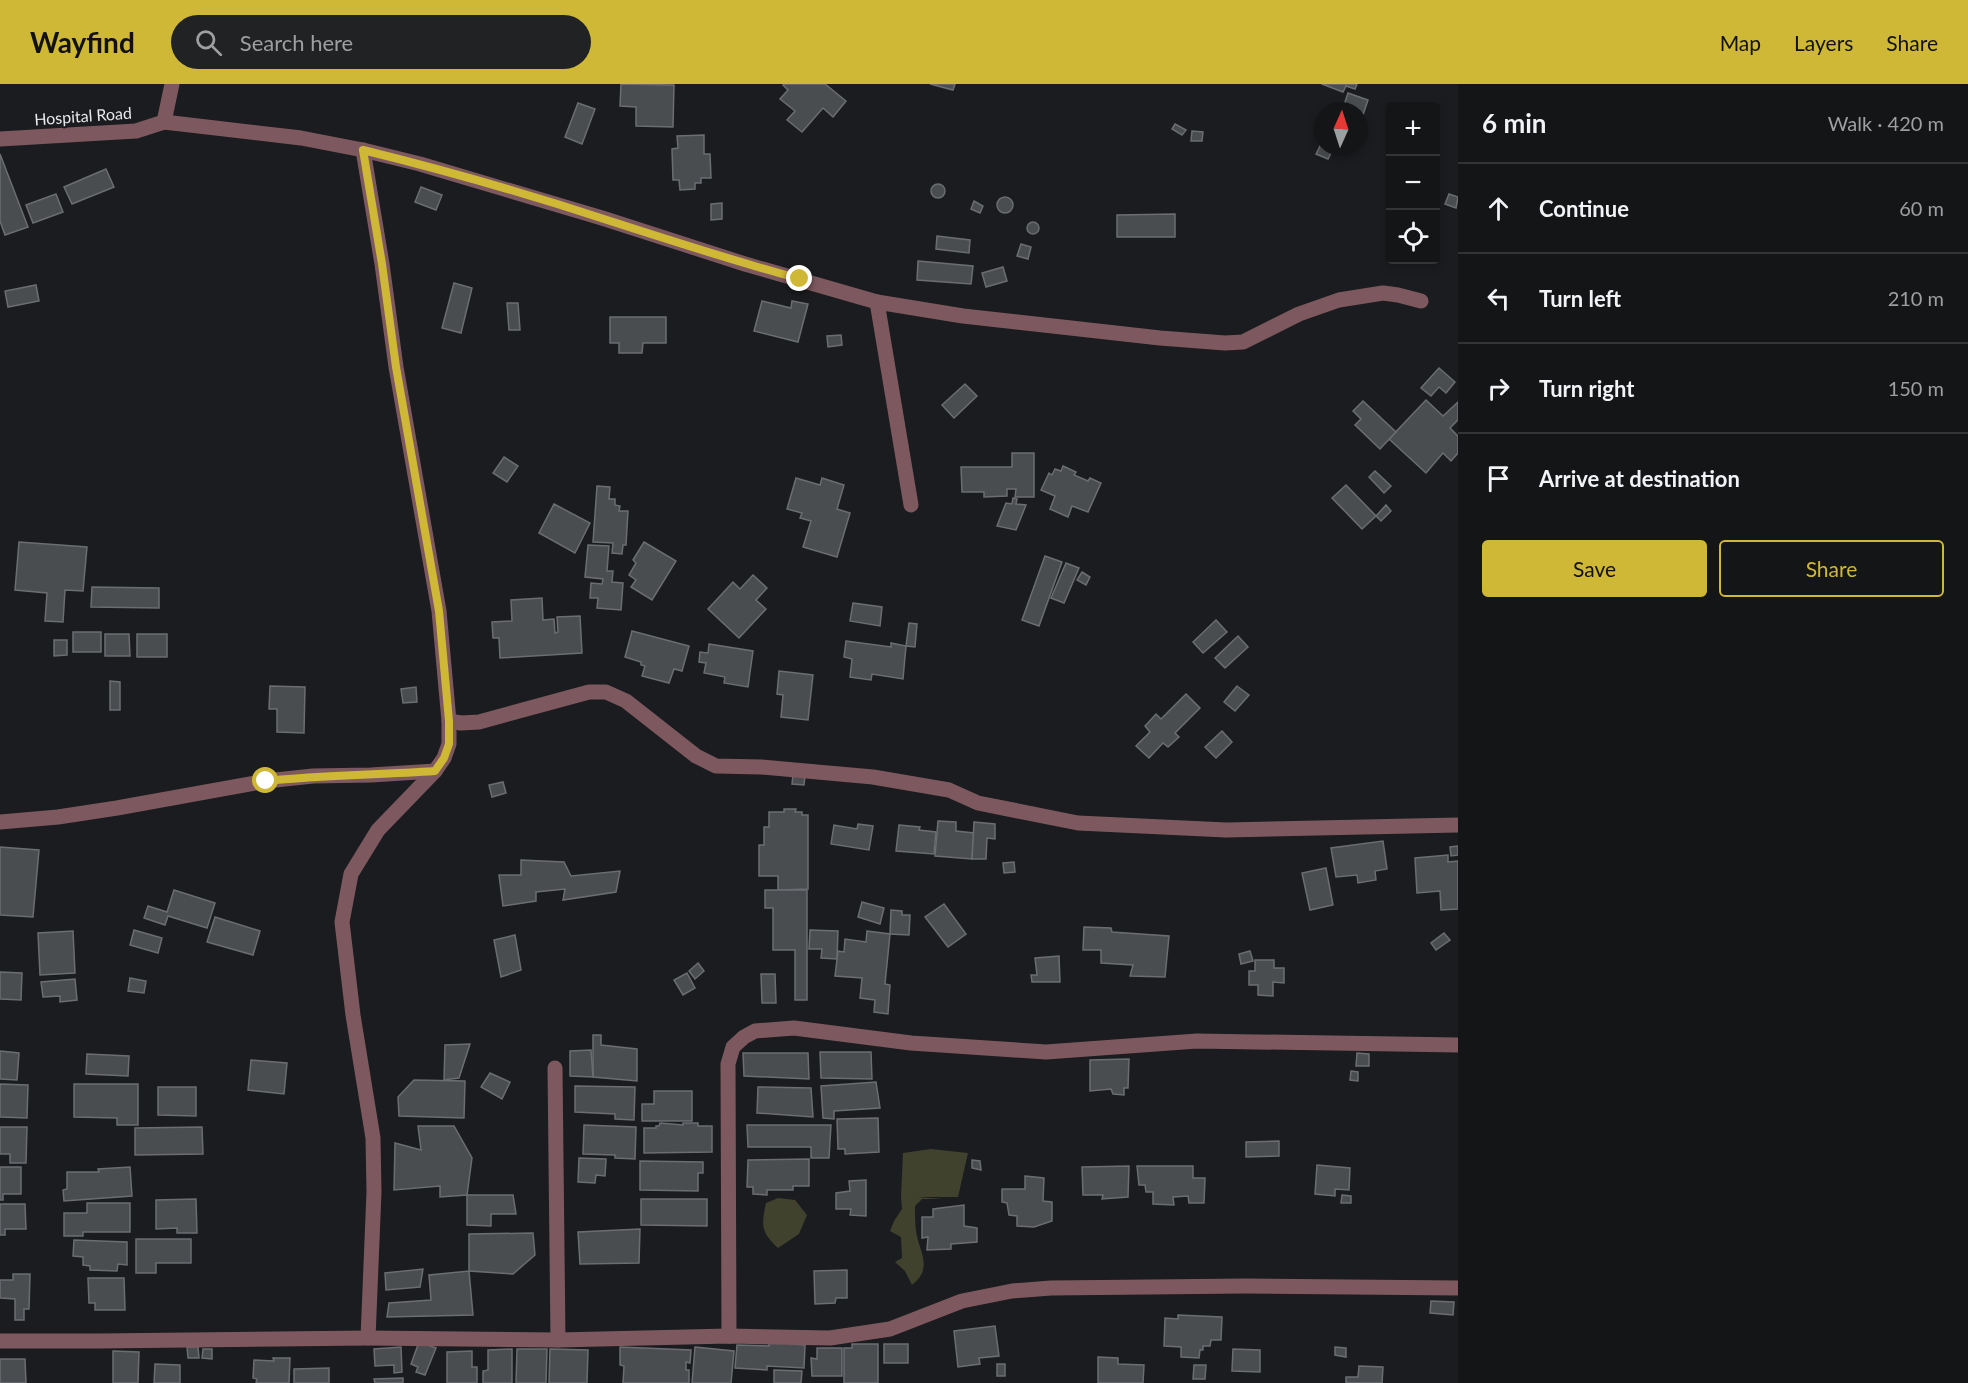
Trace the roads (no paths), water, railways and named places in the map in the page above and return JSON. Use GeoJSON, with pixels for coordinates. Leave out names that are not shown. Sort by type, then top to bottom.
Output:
{"type":"FeatureCollection","features":[{"type":"Feature","properties":{"kind":"street"},"geometry":{"type":"LineString","coordinates":[[172,84],[164,122],[301,138],[420,164],[877,302],[991,320],[1225,343],[1244,342],[1299,314],[1339,300],[1383,293],[1421,301]]}},
{"type":"Feature","properties":{"kind":"street","name":"Hospital Road"},"geometry":{"type":"LineString","coordinates":[[0,140],[136,131],[164,122]]}},
{"type":"Feature","properties":{"kind":"street"},"geometry":{"type":"LineString","coordinates":[[363,150],[396,367],[439,611],[449,721],[449,744],[444,758],[435,771],[378,830],[351,874],[342,921],[353,1015],[373,1138],[374,1192],[368,1338]]}},
{"type":"Feature","properties":{"kind":"street"},"geometry":{"type":"LineString","coordinates":[[877,302],[911,506]]}},
{"type":"Feature","properties":{"kind":"street"},"geometry":{"type":"LineString","coordinates":[[449,721],[479,722],[589,692],[606,692],[626,700],[696,756],[716,766],[761,767],[873,777],[949,790],[978,803],[1078,823],[1226,830],[1458,825]]}},
{"type":"Feature","properties":{"kind":"street"},"geometry":{"type":"LineString","coordinates":[[0,822],[58,817],[117,808],[266,781],[313,776],[435,771]]}},
{"type":"Feature","properties":{"kind":"street"},"geometry":{"type":"LineString","coordinates":[[729,1336],[728,1064],[733,1047],[755,1031],[794,1028],[911,1043],[1046,1052],[1197,1041],[1458,1045]]}},
{"type":"Feature","properties":{"kind":"street"},"geometry":{"type":"LineString","coordinates":[[555,1068],[558,1340]]}},
{"type":"Feature","properties":{"kind":"street"},"geometry":{"type":"LineString","coordinates":[[0,1341],[368,1338],[558,1340],[729,1336],[830,1338],[890,1329],[962,1301],[1012,1291],[1246,1286],[1458,1288]]}}]}
